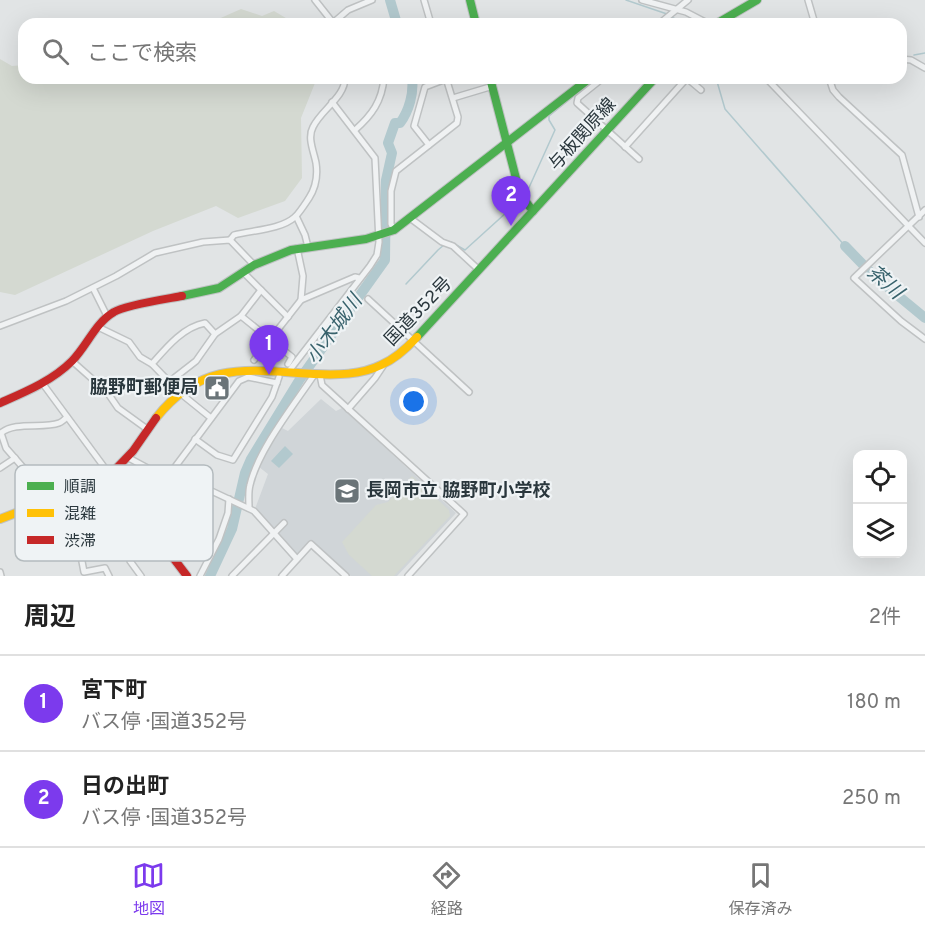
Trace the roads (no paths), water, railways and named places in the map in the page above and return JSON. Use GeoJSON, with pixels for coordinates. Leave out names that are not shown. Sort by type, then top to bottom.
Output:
{"type":"FeatureCollection","features":[{"type":"Feature","properties":{"kind":"main road"},"geometry":{"type":"LineString","coordinates":[[470,0],[474,18]]}},
{"type":"Feature","properties":{"kind":"main road"},"geometry":{"type":"LineString","coordinates":[[726,18],[757,0]]}},
{"type":"Feature","properties":{"kind":"main road"},"geometry":{"type":"LineString","coordinates":[[492,84],[522,197],[533,211]]}},
{"type":"Feature","properties":{"kind":"main road"},"geometry":{"type":"LineString","coordinates":[[0,403],[43,384],[72,361],[107,316],[116,310],[219,288],[254,265],[297,248],[379,236],[392,230],[582,84]]}},
{"type":"Feature","properties":{"kind":"main road","name":"与板関原線"},"geometry":{"type":"LineString","coordinates":[[533,211],[649,84]]}},
{"type":"Feature","properties":{"kind":"main road","name":"国道352号"},"geometry":{"type":"LineString","coordinates":[[119,465],[161,411],[180,393],[201,380],[230,371],[250,368],[353,375],[383,366],[413,341],[533,211]]}},
{"type":"Feature","properties":{"kind":"main road"},"geometry":{"type":"LineString","coordinates":[[0,519],[15,513]]}},
{"type":"Feature","properties":{"kind":"main road"},"geometry":{"type":"LineString","coordinates":[[175,561],[187,576]]}},
{"type":"Feature","properties":{"kind":"street"},"geometry":{"type":"LineString","coordinates":[[315,0],[330,18]]}},
{"type":"Feature","properties":{"kind":"street"},"geometry":{"type":"LineString","coordinates":[[339,18],[348,10],[372,0]]}},
{"type":"Feature","properties":{"kind":"street"},"geometry":{"type":"LineString","coordinates":[[424,0],[429,18]]}},
{"type":"Feature","properties":{"kind":"street"},"geometry":{"type":"LineString","coordinates":[[642,0],[686,12],[698,18]]}},
{"type":"Feature","properties":{"kind":"street"},"geometry":{"type":"LineString","coordinates":[[666,18],[688,0]]}},
{"type":"Feature","properties":{"kind":"street"},"geometry":{"type":"LineString","coordinates":[[808,0],[813,18]]}},
{"type":"Feature","properties":{"kind":"street"},"geometry":{"type":"LineString","coordinates":[[907,60],[925,68]]}},
{"type":"Feature","properties":{"kind":"street"},"geometry":{"type":"LineString","coordinates":[[0,326],[42,311],[93,288],[155,253],[203,242],[230,240],[234,235],[276,226],[296,216],[309,199],[316,183],[311,130],[324,110],[344,88],[344,84]]}},
{"type":"Feature","properties":{"kind":"street"},"geometry":{"type":"LineString","coordinates":[[355,130],[367,120],[377,106],[383,84]]}},
{"type":"Feature","properties":{"kind":"street"},"geometry":{"type":"LineString","coordinates":[[429,145],[414,126],[414,120],[425,87],[432,84]]}},
{"type":"Feature","properties":{"kind":"street"},"geometry":{"type":"LineString","coordinates":[[392,230],[391,192],[396,171],[457,123],[458,117],[448,84]]}},
{"type":"Feature","properties":{"kind":"street"},"geometry":{"type":"LineString","coordinates":[[453,98],[486,84]]}},
{"type":"Feature","properties":{"kind":"street"},"geometry":{"type":"LineString","coordinates":[[596,84],[578,98],[577,103],[639,159]]}},
{"type":"Feature","properties":{"kind":"street"},"geometry":{"type":"LineString","coordinates":[[625,147],[682,84]]}},
{"type":"Feature","properties":{"kind":"street"},"geometry":{"type":"LineString","coordinates":[[694,84],[701,90]]}},
{"type":"Feature","properties":{"kind":"street"},"geometry":{"type":"LineString","coordinates":[[772,84],[925,243]]}},
{"type":"Feature","properties":{"kind":"street"},"geometry":{"type":"LineString","coordinates":[[831,84],[839,97],[902,155],[919,217]]}},
{"type":"Feature","properties":{"kind":"street"},"geometry":{"type":"LineString","coordinates":[[289,369],[377,255],[379,236],[376,163],[373,154],[332,102]]}},
{"type":"Feature","properties":{"kind":"street"},"geometry":{"type":"LineString","coordinates":[[925,210],[854,278],[901,321],[925,339]]}},
{"type":"Feature","properties":{"kind":"street"},"geometry":{"type":"LineString","coordinates":[[296,216],[308,247]]}},
{"type":"Feature","properties":{"kind":"street"},"geometry":{"type":"LineString","coordinates":[[410,218],[442,242],[453,246],[479,270]]}},
{"type":"Feature","properties":{"kind":"street"},"geometry":{"type":"LineString","coordinates":[[230,240],[254,265]]}},
{"type":"Feature","properties":{"kind":"street"},"geometry":{"type":"LineString","coordinates":[[297,248],[303,276],[301,300]]}},
{"type":"Feature","properties":{"kind":"street"},"geometry":{"type":"LineString","coordinates":[[243,272],[288,317]]}},
{"type":"Feature","properties":{"kind":"street"},"geometry":{"type":"LineString","coordinates":[[254,360],[301,300],[355,277],[359,278]]}},
{"type":"Feature","properties":{"kind":"street"},"geometry":{"type":"LineString","coordinates":[[93,288],[107,316]]}},
{"type":"Feature","properties":{"kind":"street"},"geometry":{"type":"LineString","coordinates":[[169,382],[196,361],[215,334],[240,316],[261,290]]}},
{"type":"Feature","properties":{"kind":"street"},"geometry":{"type":"LineString","coordinates":[[368,299],[469,392]]}},
{"type":"Feature","properties":{"kind":"street"},"geometry":{"type":"LineString","coordinates":[[240,316],[292,357],[289,369]]}},
{"type":"Feature","properties":{"kind":"street"},"geometry":{"type":"LineString","coordinates":[[152,364],[182,333],[197,325],[204,323],[215,334]]}},
{"type":"Feature","properties":{"kind":"street"},"geometry":{"type":"LineString","coordinates":[[98,327],[129,342],[140,357],[152,364],[180,393],[211,418]]}},
{"type":"Feature","properties":{"kind":"street"},"geometry":{"type":"LineString","coordinates":[[72,361],[107,392],[118,408],[147,429]]}},
{"type":"Feature","properties":{"kind":"street"},"geometry":{"type":"LineString","coordinates":[[348,409],[383,366]]}},
{"type":"Feature","properties":{"kind":"street"},"geometry":{"type":"LineString","coordinates":[[248,508],[250,485],[257,466],[316,374],[322,385],[464,514],[408,576]]}},
{"type":"Feature","properties":{"kind":"street"},"geometry":{"type":"LineString","coordinates":[[176,465],[239,379],[248,377],[278,380],[272,397],[233,460],[217,455],[195,439]]}},
{"type":"Feature","properties":{"kind":"street"},"geometry":{"type":"LineString","coordinates":[[43,384],[103,465]]}},
{"type":"Feature","properties":{"kind":"street"},"geometry":{"type":"LineString","coordinates":[[21,465],[3,442],[1,434],[6,429],[27,425],[59,423],[67,417]]}},
{"type":"Feature","properties":{"kind":"street"},"geometry":{"type":"LineString","coordinates":[[127,457],[142,465]]}},
{"type":"Feature","properties":{"kind":"street"},"geometry":{"type":"LineString","coordinates":[[0,468],[15,458]]}},
{"type":"Feature","properties":{"kind":"street"},"geometry":{"type":"LineString","coordinates":[[213,491],[254,511],[297,559]]}},
{"type":"Feature","properties":{"kind":"street"},"geometry":{"type":"LineString","coordinates":[[213,551],[228,513],[230,499]]}},
{"type":"Feature","properties":{"kind":"street"},"geometry":{"type":"LineString","coordinates":[[232,576],[284,523]]}},
{"type":"Feature","properties":{"kind":"street"},"geometry":{"type":"LineString","coordinates":[[282,576],[311,543],[345,576]]}},
{"type":"Feature","properties":{"kind":"street"},"geometry":{"type":"LineString","coordinates":[[82,561],[84,572],[105,568],[109,576]]}},
{"type":"Feature","properties":{"kind":"street"},"geometry":{"type":"LineString","coordinates":[[130,561],[141,576]]}},
{"type":"Feature","properties":{"kind":"street"},"geometry":{"type":"LineString","coordinates":[[200,576],[208,561]]}},
{"type":"Feature","properties":{"kind":"water"},"geometry":{"type":"Polygon","coordinates":[[[285,446],[293,454],[279,468],[271,461],[285,446]]]}},
{"type":"Feature","properties":{"kind":"waterway","name":"小木城川"},"geometry":{"type":"LineString","coordinates":[[390,0],[395,18]]}},
{"type":"Feature","properties":{"kind":"waterway"},"geometry":{"type":"LineString","coordinates":[[626,0],[667,14]]}},
{"type":"Feature","properties":{"kind":"waterway"},"geometry":{"type":"LineString","coordinates":[[914,55],[925,53]]}},
{"type":"Feature","properties":{"kind":"waterway","name":"小木城川"},"geometry":{"type":"LineString","coordinates":[[210,576],[232,529],[245,473],[251,459],[300,379],[385,260],[386,180],[392,153],[388,143],[395,123],[400,123],[408,107],[412,84]]}},
{"type":"Feature","properties":{"kind":"waterway"},"geometry":{"type":"LineString","coordinates":[[527,192],[555,130],[549,116],[589,84]]}},
{"type":"Feature","properties":{"kind":"waterway"},"geometry":{"type":"LineString","coordinates":[[718,84],[725,109],[845,246]]}},
{"type":"Feature","properties":{"kind":"waterway"},"geometry":{"type":"LineString","coordinates":[[451,242],[465,250],[517,203]]}},
{"type":"Feature","properties":{"kind":"waterway"},"geometry":{"type":"LineString","coordinates":[[406,284],[445,244]]}},
{"type":"Feature","properties":{"kind":"waterway","name":"茶川"},"geometry":{"type":"LineString","coordinates":[[845,246],[873,275],[925,318]]}},
{"type":"Feature","properties":{"kind":"place","name":"日の出町"},"geometry":{"type":"Point","coordinates":[511,226]}},
{"type":"Feature","properties":{"kind":"place","name":"宮下町"},"geometry":{"type":"Point","coordinates":[269,375]}},
{"type":"Feature","properties":{"kind":"place","name":"脇野町郵便局"},"geometry":{"type":"Point","coordinates":[217,388]}},
{"type":"Feature","properties":{"kind":"place","name":"長岡市立 脇野町小学校"},"geometry":{"type":"Point","coordinates":[347,491]}}]}
